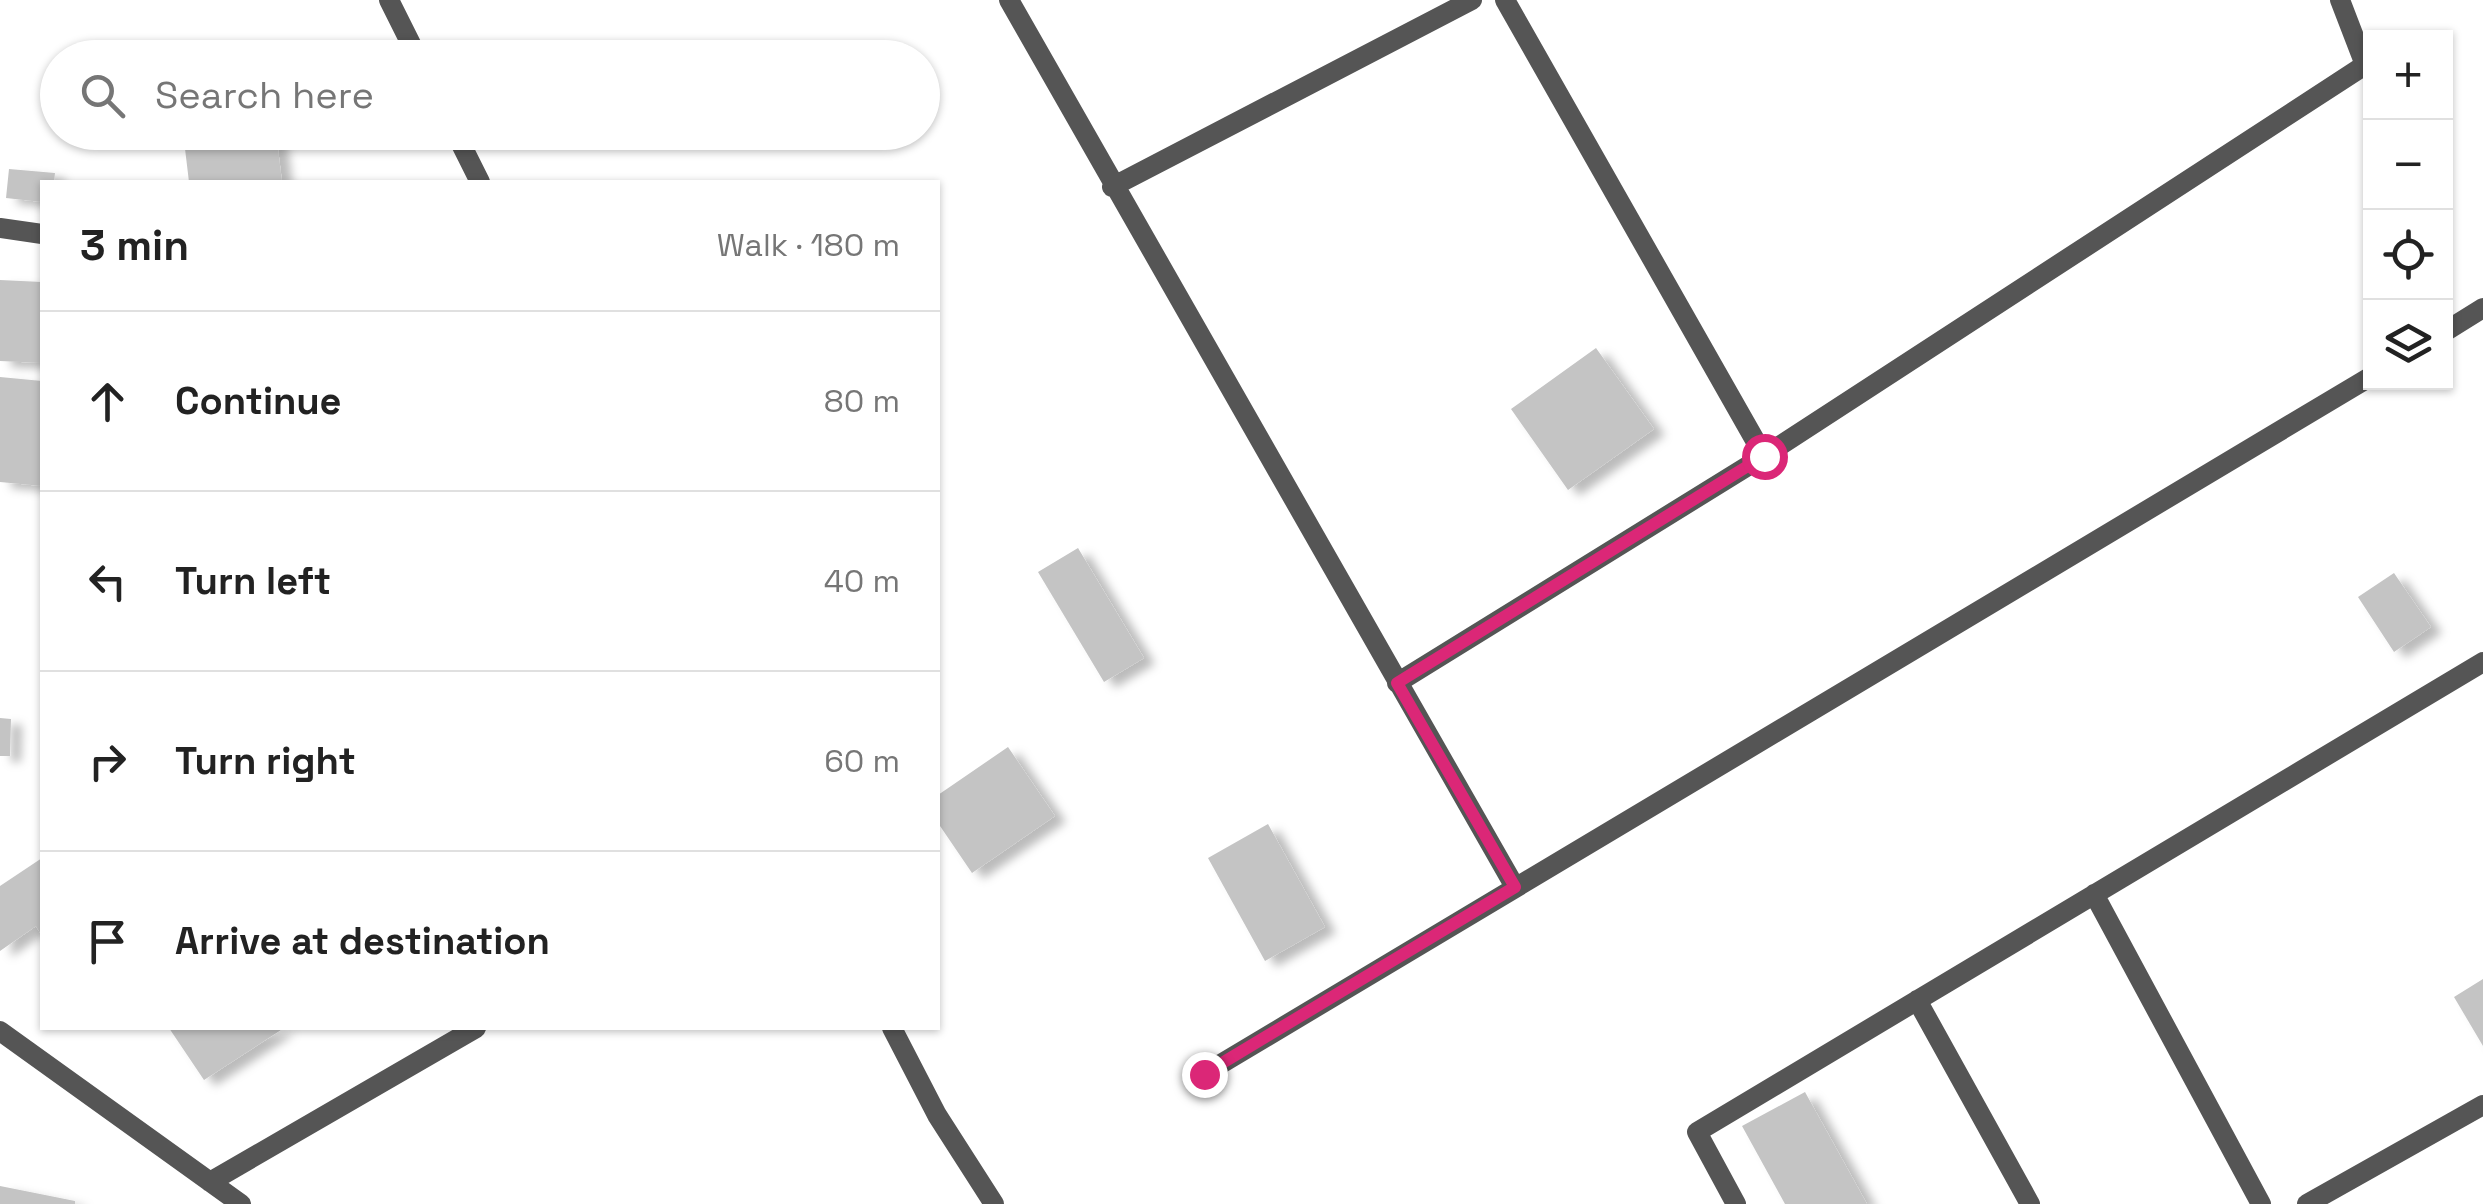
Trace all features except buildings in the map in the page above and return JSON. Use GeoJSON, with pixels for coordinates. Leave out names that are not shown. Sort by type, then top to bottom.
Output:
{"type":"FeatureCollection","features":[{"type":"Feature","properties":{"kind":"street"},"geometry":{"type":"LineString","coordinates":[[390,0],[409,40]]}},
{"type":"Feature","properties":{"kind":"street"},"geometry":{"type":"LineString","coordinates":[[1009,0],[1112,187],[1515,887]]}},
{"type":"Feature","properties":{"kind":"street"},"geometry":{"type":"LineString","coordinates":[[1112,187],[1472,0]]}},
{"type":"Feature","properties":{"kind":"street"},"geometry":{"type":"LineString","coordinates":[[1505,0],[1764,456]]}},
{"type":"Feature","properties":{"kind":"street"},"geometry":{"type":"LineString","coordinates":[[1397,683],[1764,456],[2366,64],[2340,0]]}},
{"type":"Feature","properties":{"kind":"street"},"geometry":{"type":"LineString","coordinates":[[464,150],[479,180]]}},
{"type":"Feature","properties":{"kind":"street"},"geometry":{"type":"LineString","coordinates":[[0,228],[40,234]]}},
{"type":"Feature","properties":{"kind":"street"},"geometry":{"type":"LineString","coordinates":[[2453,327],[2483,308]]}},
{"type":"Feature","properties":{"kind":"street"},"geometry":{"type":"LineString","coordinates":[[1204,1074],[2363,381]]}},
{"type":"Feature","properties":{"kind":"street"},"geometry":{"type":"LineString","coordinates":[[1736,1204],[1696,1132],[2483,662]]}},
{"type":"Feature","properties":{"kind":"street"},"geometry":{"type":"LineString","coordinates":[[2094,894],[2261,1204]]}},
{"type":"Feature","properties":{"kind":"street"},"geometry":{"type":"LineString","coordinates":[[1918,1000],[2030,1204]]}},
{"type":"Feature","properties":{"kind":"street"},"geometry":{"type":"LineString","coordinates":[[210,1182],[473,1030]]}},
{"type":"Feature","properties":{"kind":"street"},"geometry":{"type":"LineString","coordinates":[[893,1030],[937,1116],[994,1204]]}},
{"type":"Feature","properties":{"kind":"street"},"geometry":{"type":"LineString","coordinates":[[0,1031],[242,1204]]}},
{"type":"Feature","properties":{"kind":"street"},"geometry":{"type":"LineString","coordinates":[[2307,1204],[2483,1105]]}},
{"type":"Feature","properties":{"kind":"route"},"geometry":{"type":"LineString","coordinates":[[1204,1074],[1515,887],[1397,683],[1764,456]]}}]}
